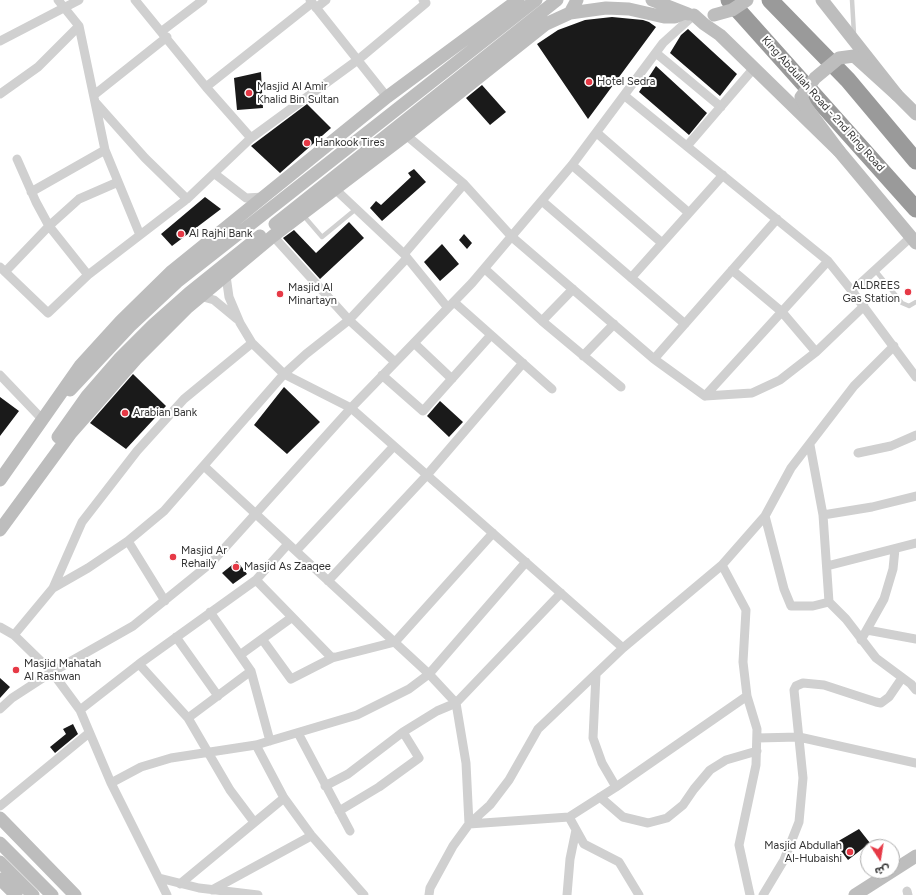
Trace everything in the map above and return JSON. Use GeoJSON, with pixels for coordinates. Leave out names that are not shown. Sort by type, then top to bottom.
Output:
{"type":"FeatureCollection","features":[{"type":"Feature","properties":{"kind":"highway","name":"King Abdullah Road - 2nd Ring Road"},"geometry":{"type":"LineString","coordinates":[[729,0],[916,209]]}},
{"type":"Feature","properties":{"kind":"highway"},"geometry":{"type":"LineString","coordinates":[[770,0],[848,80],[916,161]]}},
{"type":"Feature","properties":{"kind":"main road"},"geometry":{"type":"LineString","coordinates":[[0,480],[80,366],[143,299],[188,256],[264,197],[388,96],[518,0]]}},
{"type":"Feature","properties":{"kind":"main road"},"geometry":{"type":"LineString","coordinates":[[45,415],[66,395],[130,326],[177,282],[536,0]]}},
{"type":"Feature","properties":{"kind":"main road"},"geometry":{"type":"LineString","coordinates":[[43,470],[56,440],[87,396],[120,358],[158,320],[195,288],[557,0]]}},
{"type":"Feature","properties":{"kind":"main road"},"geometry":{"type":"LineString","coordinates":[[570,13],[577,0]]}},
{"type":"Feature","properties":{"kind":"main road"},"geometry":{"type":"LineString","coordinates":[[652,0],[690,14],[720,35],[839,150]]}},
{"type":"Feature","properties":{"kind":"main road"},"geometry":{"type":"LineString","coordinates":[[0,530],[71,433],[106,391],[168,326],[200,296],[273,236],[406,135],[546,24],[570,13],[618,7],[664,18],[675,18],[690,14],[714,15],[732,10],[747,0]]}},
{"type":"Feature","properties":{"kind":"main road"},"geometry":{"type":"LineString","coordinates":[[822,0],[897,95]]}},
{"type":"Feature","properties":{"kind":"main road"},"geometry":{"type":"LineString","coordinates":[[914,240],[839,150],[801,97],[815,78],[839,58],[854,56],[916,114]]}},
{"type":"Feature","properties":{"kind":"main road"},"geometry":{"type":"LineString","coordinates":[[0,818],[75,895]]}},
{"type":"Feature","properties":{"kind":"main road"},"geometry":{"type":"LineString","coordinates":[[0,843],[52,895]]}},
{"type":"Feature","properties":{"kind":"main road"},"geometry":{"type":"LineString","coordinates":[[855,895],[916,856]]}},
{"type":"Feature","properties":{"kind":"main road"},"geometry":{"type":"LineString","coordinates":[[0,862],[33,895]]}},
{"type":"Feature","properties":{"kind":"street"},"geometry":{"type":"LineString","coordinates":[[58,0],[79,26],[105,150],[140,235]]}},
{"type":"Feature","properties":{"kind":"street"},"geometry":{"type":"LineString","coordinates":[[0,41],[65,9],[78,0]]}},
{"type":"Feature","properties":{"kind":"street"},"geometry":{"type":"LineString","coordinates":[[136,0],[206,87],[251,138]]}},
{"type":"Feature","properties":{"kind":"street"},"geometry":{"type":"LineString","coordinates":[[95,99],[164,34],[203,0]]}},
{"type":"Feature","properties":{"kind":"street"},"geometry":{"type":"LineString","coordinates":[[206,87],[313,4],[326,0]]}},
{"type":"Feature","properties":{"kind":"street"},"geometry":{"type":"LineString","coordinates":[[118,182],[79,199],[2,269],[48,313],[88,275],[187,199],[215,174],[251,138],[359,59],[426,4],[423,0]]}},
{"type":"Feature","properties":{"kind":"street"},"geometry":{"type":"LineString","coordinates":[[313,4],[388,96]]}},
{"type":"Feature","properties":{"kind":"street"},"geometry":{"type":"LineString","coordinates":[[0,709],[12,698],[52,672],[132,626],[212,562],[351,408],[485,269],[597,134],[663,43],[690,14]]}},
{"type":"Feature","properties":{"kind":"street"},"geometry":{"type":"LineString","coordinates":[[0,94],[38,67],[79,26]]}},
{"type":"Feature","properties":{"kind":"street"},"geometry":{"type":"LineString","coordinates":[[656,53],[721,107]]}},
{"type":"Feature","properties":{"kind":"street"},"geometry":{"type":"LineString","coordinates":[[687,146],[754,68]]}},
{"type":"Feature","properties":{"kind":"street"},"geometry":{"type":"LineString","coordinates":[[625,96],[828,261],[864,306],[916,377]]}},
{"type":"Feature","properties":{"kind":"street"},"geometry":{"type":"LineString","coordinates":[[95,99],[145,158],[187,199]]}},
{"type":"Feature","properties":{"kind":"street"},"geometry":{"type":"LineString","coordinates":[[597,134],[689,213]]}},
{"type":"Feature","properties":{"kind":"street"},"geometry":{"type":"LineString","coordinates":[[406,135],[464,184],[512,237],[654,359],[705,396],[752,393],[780,380],[816,352],[864,306]]}},
{"type":"Feature","properties":{"kind":"street"},"geometry":{"type":"LineString","coordinates":[[31,192],[105,150]]}},
{"type":"Feature","properties":{"kind":"street"},"geometry":{"type":"LineString","coordinates":[[17,159],[31,192],[49,226],[88,275]]}},
{"type":"Feature","properties":{"kind":"street"},"geometry":{"type":"LineString","coordinates":[[572,165],[662,244]]}},
{"type":"Feature","properties":{"kind":"street"},"geometry":{"type":"LineString","coordinates":[[215,174],[246,198],[264,197]]}},
{"type":"Feature","properties":{"kind":"street"},"geometry":{"type":"LineString","coordinates":[[631,278],[723,176]]}},
{"type":"Feature","properties":{"kind":"street"},"geometry":{"type":"LineString","coordinates":[[53,588],[88,568],[128,541],[164,511],[205,467],[284,374],[306,354],[349,320],[405,256],[464,184]]}},
{"type":"Feature","properties":{"kind":"street"},"geometry":{"type":"LineString","coordinates":[[335,189],[405,256],[451,305],[491,335],[552,389]]}},
{"type":"Feature","properties":{"kind":"street"},"geometry":{"type":"LineString","coordinates":[[542,201],[685,324]]}},
{"type":"Feature","properties":{"kind":"street"},"geometry":{"type":"LineString","coordinates":[[654,359],[777,219]]}},
{"type":"Feature","properties":{"kind":"street"},"geometry":{"type":"LineString","coordinates":[[273,236],[349,320],[395,362]]}},
{"type":"Feature","properties":{"kind":"street"},"geometry":{"type":"LineString","coordinates":[[852,291],[875,270],[914,240]]}},
{"type":"Feature","properties":{"kind":"street"},"geometry":{"type":"LineString","coordinates":[[705,396],[828,261]]}},
{"type":"Feature","properties":{"kind":"street"},"geometry":{"type":"LineString","coordinates":[[485,269],[542,321],[621,387]]}},
{"type":"Feature","properties":{"kind":"street"},"geometry":{"type":"LineString","coordinates":[[732,270],[782,312],[816,352]]}},
{"type":"Feature","properties":{"kind":"street"},"geometry":{"type":"LineString","coordinates":[[226,276],[229,297],[240,323],[252,343],[284,374],[351,408],[623,648]]}},
{"type":"Feature","properties":{"kind":"street"},"geometry":{"type":"LineString","coordinates":[[542,321],[572,289]]}},
{"type":"Feature","properties":{"kind":"street"},"geometry":{"type":"LineString","coordinates":[[200,296],[214,300],[240,323]]}},
{"type":"Feature","properties":{"kind":"street"},"geometry":{"type":"LineString","coordinates":[[583,356],[614,324]]}},
{"type":"Feature","properties":{"kind":"street"},"geometry":{"type":"LineString","coordinates":[[382,375],[424,411],[491,335]]}},
{"type":"Feature","properties":{"kind":"street"},"geometry":{"type":"LineString","coordinates":[[14,635],[53,588],[82,522],[137,452],[184,399],[252,343]]}},
{"type":"Feature","properties":{"kind":"street"},"geometry":{"type":"LineString","coordinates":[[414,343],[452,379]]}},
{"type":"Feature","properties":{"kind":"street"},"geometry":{"type":"LineString","coordinates":[[429,895],[430,888],[453,846],[469,824],[490,805],[509,780],[538,729],[623,648],[722,565],[765,516],[791,468],[854,386],[894,346]]}},
{"type":"Feature","properties":{"kind":"street"},"geometry":{"type":"LineString","coordinates":[[328,581],[427,475],[523,363]]}},
{"type":"Feature","properties":{"kind":"street"},"geometry":{"type":"LineString","coordinates":[[1,379],[45,415]]}},
{"type":"Feature","properties":{"kind":"street"},"geometry":{"type":"LineString","coordinates":[[858,453],[891,446],[916,435]]}},
{"type":"Feature","properties":{"kind":"street"},"geometry":{"type":"LineString","coordinates":[[810,445],[823,515],[829,602],[846,619],[876,658],[916,690]]}},
{"type":"Feature","properties":{"kind":"street"},"geometry":{"type":"LineString","coordinates":[[296,551],[394,446]]}},
{"type":"Feature","properties":{"kind":"street"},"geometry":{"type":"LineString","coordinates":[[205,467],[430,674],[456,703],[466,764],[469,824]]}},
{"type":"Feature","properties":{"kind":"street"},"geometry":{"type":"LineString","coordinates":[[823,515],[872,507],[916,496]]}},
{"type":"Feature","properties":{"kind":"street"},"geometry":{"type":"LineString","coordinates":[[765,516],[784,589],[791,606],[812,606],[829,602]]}},
{"type":"Feature","properties":{"kind":"street"},"geometry":{"type":"LineString","coordinates":[[262,639],[291,679],[334,657],[395,642],[493,533]]}},
{"type":"Feature","properties":{"kind":"street"},"geometry":{"type":"LineString","coordinates":[[128,541],[165,601]]}},
{"type":"Feature","properties":{"kind":"street"},"geometry":{"type":"LineString","coordinates":[[827,566],[916,543]]}},
{"type":"Feature","properties":{"kind":"street"},"geometry":{"type":"LineString","coordinates":[[80,710],[139,664],[256,580],[288,544]]}},
{"type":"Feature","properties":{"kind":"street"},"geometry":{"type":"LineString","coordinates":[[861,640],[884,599],[893,569],[895,549]]}},
{"type":"Feature","properties":{"kind":"street"},"geometry":{"type":"LineString","coordinates":[[111,783],[141,767],[171,758],[256,745],[357,715],[409,689],[430,674],[526,562]]}},
{"type":"Feature","properties":{"kind":"street"},"geometry":{"type":"LineString","coordinates":[[722,565],[746,610],[743,662],[747,696],[757,729],[756,765],[739,845],[750,895]]}},
{"type":"Feature","properties":{"kind":"street"},"geometry":{"type":"LineString","coordinates":[[256,580],[291,618],[332,658],[334,657]]}},
{"type":"Feature","properties":{"kind":"street"},"geometry":{"type":"LineString","coordinates":[[325,786],[348,774],[404,732],[437,711],[456,703],[561,593]]}},
{"type":"Feature","properties":{"kind":"street"},"geometry":{"type":"LineString","coordinates":[[210,612],[251,671],[270,741]]}},
{"type":"Feature","properties":{"kind":"street"},"geometry":{"type":"LineString","coordinates":[[240,655],[291,618]]}},
{"type":"Feature","properties":{"kind":"street"},"geometry":{"type":"LineString","coordinates":[[0,627],[14,635],[52,672],[80,710],[111,783],[167,895]]}},
{"type":"Feature","properties":{"kind":"street"},"geometry":{"type":"LineString","coordinates":[[867,630],[916,639]]}},
{"type":"Feature","properties":{"kind":"street"},"geometry":{"type":"LineString","coordinates":[[176,637],[218,696]]}},
{"type":"Feature","properties":{"kind":"street"},"geometry":{"type":"LineString","coordinates":[[139,664],[188,718],[230,790],[254,822]]}},
{"type":"Feature","properties":{"kind":"street"},"geometry":{"type":"LineString","coordinates":[[188,718],[251,671]]}},
{"type":"Feature","properties":{"kind":"street"},"geometry":{"type":"LineString","coordinates":[[596,674],[593,738],[602,763],[616,787]]}},
{"type":"Feature","properties":{"kind":"street"},"geometry":{"type":"LineString","coordinates":[[763,895],[784,860],[799,822],[803,778],[800,737],[793,696],[796,686],[803,684],[824,685],[876,702],[881,702],[889,697],[902,678]]}},
{"type":"Feature","properties":{"kind":"street"},"geometry":{"type":"LineString","coordinates":[[469,824],[569,817],[616,787],[747,696]]}},
{"type":"Feature","properties":{"kind":"street"},"geometry":{"type":"LineString","coordinates":[[339,811],[379,787],[419,758],[404,732]]}},
{"type":"Feature","properties":{"kind":"street"},"geometry":{"type":"LineString","coordinates":[[0,806],[89,733]]}},
{"type":"Feature","properties":{"kind":"street"},"geometry":{"type":"LineString","coordinates":[[298,733],[350,831]]}},
{"type":"Feature","properties":{"kind":"street"},"geometry":{"type":"LineString","coordinates":[[757,738],[800,737],[916,763]]}},
{"type":"Feature","properties":{"kind":"street"},"geometry":{"type":"LineString","coordinates":[[256,745],[284,798],[312,836],[363,895]]}},
{"type":"Feature","properties":{"kind":"street"},"geometry":{"type":"LineString","coordinates":[[600,797],[623,817],[648,823],[667,818],[683,806],[694,789],[710,770],[726,760],[757,751]]}},
{"type":"Feature","properties":{"kind":"street"},"geometry":{"type":"LineString","coordinates":[[180,884],[284,798]]}},
{"type":"Feature","properties":{"kind":"street"},"geometry":{"type":"LineString","coordinates":[[569,817],[584,844],[618,862],[639,895]]}},
{"type":"Feature","properties":{"kind":"street"},"geometry":{"type":"LineString","coordinates":[[567,895],[570,859],[576,830]]}},
{"type":"Feature","properties":{"kind":"street"},"geometry":{"type":"LineString","coordinates":[[212,890],[312,836]]}},
{"type":"Feature","properties":{"kind":"street"},"geometry":{"type":"LineString","coordinates":[[159,878],[180,884],[212,890],[258,895]]}},
{"type":"Feature","properties":{"kind":"lane"},"geometry":{"type":"LineString","coordinates":[[852,0],[854,41]]}},
{"type":"Feature","properties":{"kind":"lane"},"geometry":{"type":"LineString","coordinates":[[302,214],[322,237],[356,210]]}},
{"type":"Feature","properties":{"kind":"lane"},"geometry":{"type":"LineString","coordinates":[[875,270],[902,303],[909,306],[916,302]]}},
{"type":"Feature","properties":{"kind":"building","name":"Hotel Sedra"},"geometry":{"type":"Polygon","coordinates":[[[612,17],[643,20],[656,27],[588,119],[537,44],[558,30],[585,20],[612,17]]]}},
{"type":"Feature","properties":{"kind":"building"},"geometry":{"type":"Polygon","coordinates":[[[688,29],[737,74],[720,96],[670,53],[681,35],[688,29]]]}},
{"type":"Feature","properties":{"kind":"building"},"geometry":{"type":"Polygon","coordinates":[[[656,66],[707,113],[689,135],[639,92],[656,66]]]}},
{"type":"Feature","properties":{"kind":"building","name":"Masjid Al Amir Khalid Bin Sultan"},"geometry":{"type":"Polygon","coordinates":[[[261,72],[263,108],[237,110],[234,78],[261,72]]]}},
{"type":"Feature","properties":{"kind":"building"},"geometry":{"type":"Polygon","coordinates":[[[482,85],[506,112],[490,125],[466,98],[482,85]]]}},
{"type":"Feature","properties":{"kind":"building"},"geometry":{"type":"Polygon","coordinates":[[[307,104],[331,128],[280,173],[251,146],[307,104]]]}},
{"type":"Feature","properties":{"kind":"building"},"geometry":{"type":"Polygon","coordinates":[[[414,169],[426,182],[382,221],[370,208],[376,201],[381,205],[411,177],[408,173],[414,169]]]}},
{"type":"Feature","properties":{"kind":"building"},"geometry":{"type":"Polygon","coordinates":[[[205,197],[221,209],[172,246],[161,234],[205,197]]]}},
{"type":"Feature","properties":{"kind":"building"},"geometry":{"type":"Polygon","coordinates":[[[349,222],[364,238],[320,279],[283,238],[294,230],[316,253],[349,222]]]}},
{"type":"Feature","properties":{"kind":"building"},"geometry":{"type":"Polygon","coordinates":[[[464,234],[472,243],[467,249],[459,240],[464,234]]]}},
{"type":"Feature","properties":{"kind":"building"},"geometry":{"type":"Polygon","coordinates":[[[442,244],[459,264],[440,281],[424,262],[442,244]]]}},
{"type":"Feature","properties":{"kind":"building","name":"Arabian Bank"},"geometry":{"type":"Polygon","coordinates":[[[133,374],[166,406],[126,449],[90,423],[133,374]]]}},
{"type":"Feature","properties":{"kind":"building"},"geometry":{"type":"Polygon","coordinates":[[[284,387],[320,422],[287,454],[254,425],[284,387]]]}},
{"type":"Feature","properties":{"kind":"building"},"geometry":{"type":"Polygon","coordinates":[[[0,397],[19,411],[0,436],[0,397]]]}},
{"type":"Feature","properties":{"kind":"building"},"geometry":{"type":"Polygon","coordinates":[[[440,401],[463,422],[449,437],[427,416],[440,401]]]}},
{"type":"Feature","properties":{"kind":"building","name":"Masjid As Zaaqee"},"geometry":{"type":"Polygon","coordinates":[[[237,561],[247,574],[233,584],[222,573],[237,561]]]}},
{"type":"Feature","properties":{"kind":"building"},"geometry":{"type":"Polygon","coordinates":[[[0,678],[10,687],[0,698],[0,678]]]}},
{"type":"Feature","properties":{"kind":"building"},"geometry":{"type":"Polygon","coordinates":[[[73,724],[78,734],[55,753],[50,747],[66,734],[63,729],[73,724]]]}},
{"type":"Feature","properties":{"kind":"building","name":"Masjid Abdullah Al-Hubaishi"},"geometry":{"type":"Polygon","coordinates":[[[859,829],[867,839],[860,839],[860,851],[848,860],[835,843],[859,829]]]}},
{"type":"Feature","properties":{"kind":"place","name":"Hotel Sedra"},"geometry":{"type":"Point","coordinates":[589,82]}},
{"type":"Feature","properties":{"kind":"place","name":"Masjid Al Amir Khalid Bin Sultan"},"geometry":{"type":"Point","coordinates":[249,93]}},
{"type":"Feature","properties":{"kind":"place","name":"Hankook Tires"},"geometry":{"type":"Point","coordinates":[307,143]}},
{"type":"Feature","properties":{"kind":"place","name":"Al Rajhi Bank"},"geometry":{"type":"Point","coordinates":[181,234]}},
{"type":"Feature","properties":{"kind":"place","name":"ALDREES Gas Station"},"geometry":{"type":"Point","coordinates":[908,292]}},
{"type":"Feature","properties":{"kind":"place","name":"Masjid Al Minartayn"},"geometry":{"type":"Point","coordinates":[280,294]}},
{"type":"Feature","properties":{"kind":"place","name":"Arabian Bank"},"geometry":{"type":"Point","coordinates":[125,413]}},
{"type":"Feature","properties":{"kind":"place","name":"Masjid Ar Rehaily"},"geometry":{"type":"Point","coordinates":[173,557]}},
{"type":"Feature","properties":{"kind":"place","name":"Masjid As Zaaqee"},"geometry":{"type":"Point","coordinates":[236,567]}},
{"type":"Feature","properties":{"kind":"place","name":"Masjid Mahatah Al Rashwan"},"geometry":{"type":"Point","coordinates":[16,670]}},
{"type":"Feature","properties":{"kind":"place","name":"Masjid Abdullah Al-Hubaishi"},"geometry":{"type":"Point","coordinates":[850,852]}}]}
